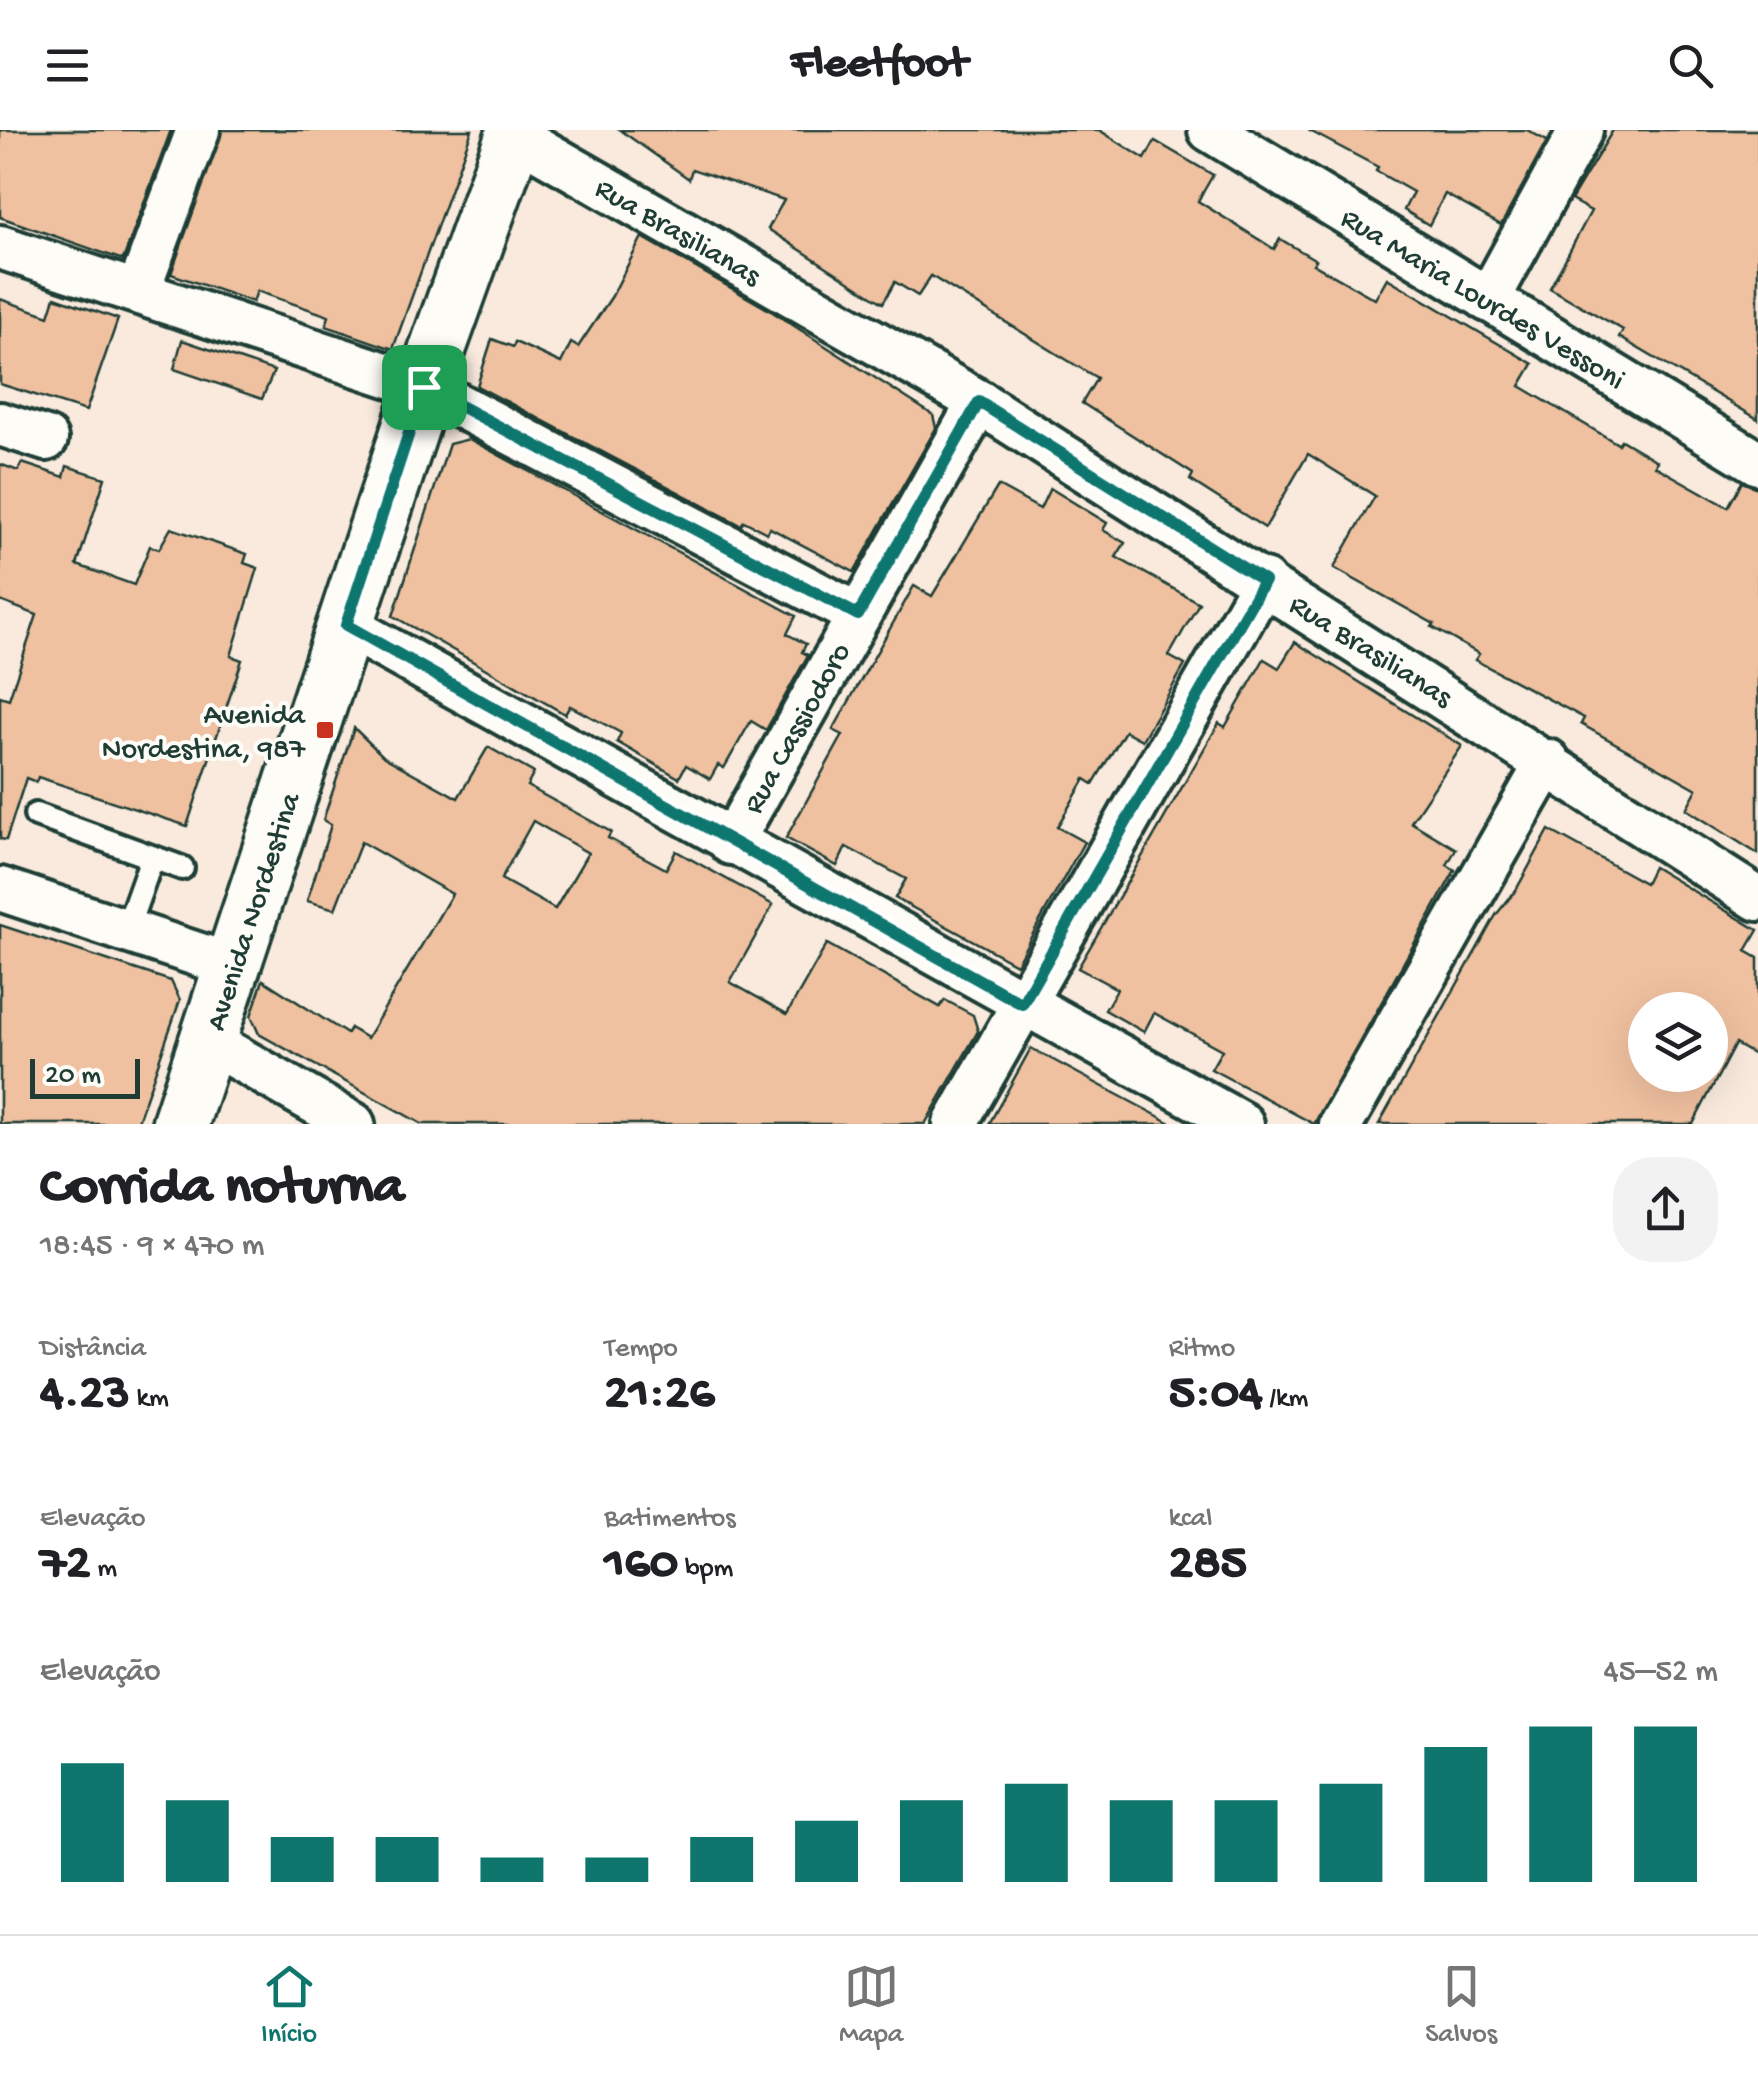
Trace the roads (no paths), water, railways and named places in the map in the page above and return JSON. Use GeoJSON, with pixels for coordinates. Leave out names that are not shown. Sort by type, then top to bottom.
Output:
{"type":"FeatureCollection","features":[{"type":"Feature","properties":{"kind":"main road","name":"Avenida Nordestina"},"geometry":{"type":"LineString","coordinates":[[180,1124],[424,387],[515,132]]}},
{"type":"Feature","properties":{"kind":"street"},"geometry":{"type":"LineString","coordinates":[[138,292],[198,130]]}},
{"type":"Feature","properties":{"kind":"street","name":"Rua Maria Lourdes Vessoni"},"geometry":{"type":"LineString","coordinates":[[1212,130],[1758,462]]}},
{"type":"Feature","properties":{"kind":"street"},"geometry":{"type":"LineString","coordinates":[[1488,300],[1581,130]]}},
{"type":"Feature","properties":{"kind":"street","name":"Rua Brasilianas"},"geometry":{"type":"LineString","coordinates":[[515,132],[979,402],[1758,899]]}},
{"type":"Feature","properties":{"kind":"street"},"geometry":{"type":"LineString","coordinates":[[0,247],[424,387],[858,615]]}},
{"type":"Feature","properties":{"kind":"street","name":"Rua Cassiodoro"},"geometry":{"type":"LineString","coordinates":[[731,844],[979,402]]}},
{"type":"Feature","properties":{"kind":"street"},"geometry":{"type":"LineString","coordinates":[[0,424],[46,439]]}},
{"type":"Feature","properties":{"kind":"street"},"geometry":{"type":"LineString","coordinates":[[955,1124],[1264,581]]}},
{"type":"Feature","properties":{"kind":"street"},"geometry":{"type":"LineString","coordinates":[[346,625],[731,844],[1242,1124]]}},
{"type":"Feature","properties":{"kind":"street"},"geometry":{"type":"LineString","coordinates":[[1341,1124],[1548,762]]}},
{"type":"Feature","properties":{"kind":"street"},"geometry":{"type":"LineString","coordinates":[[0,889],[232,966]]}},
{"type":"Feature","properties":{"kind":"street"},"geometry":{"type":"LineString","coordinates":[[208,1042],[353,1124]]}},
{"type":"Feature","properties":{"kind":"lane"},"geometry":{"type":"LineString","coordinates":[[36,815],[182,868]]}},
{"type":"Feature","properties":{"kind":"lane"},"geometry":{"type":"LineString","coordinates":[[126,930],[152,858]]}},
{"type":"Feature","properties":{"kind":"place","name":"Avenida Nordestina, 987"},"geometry":{"type":"Point","coordinates":[325,730]}}]}
